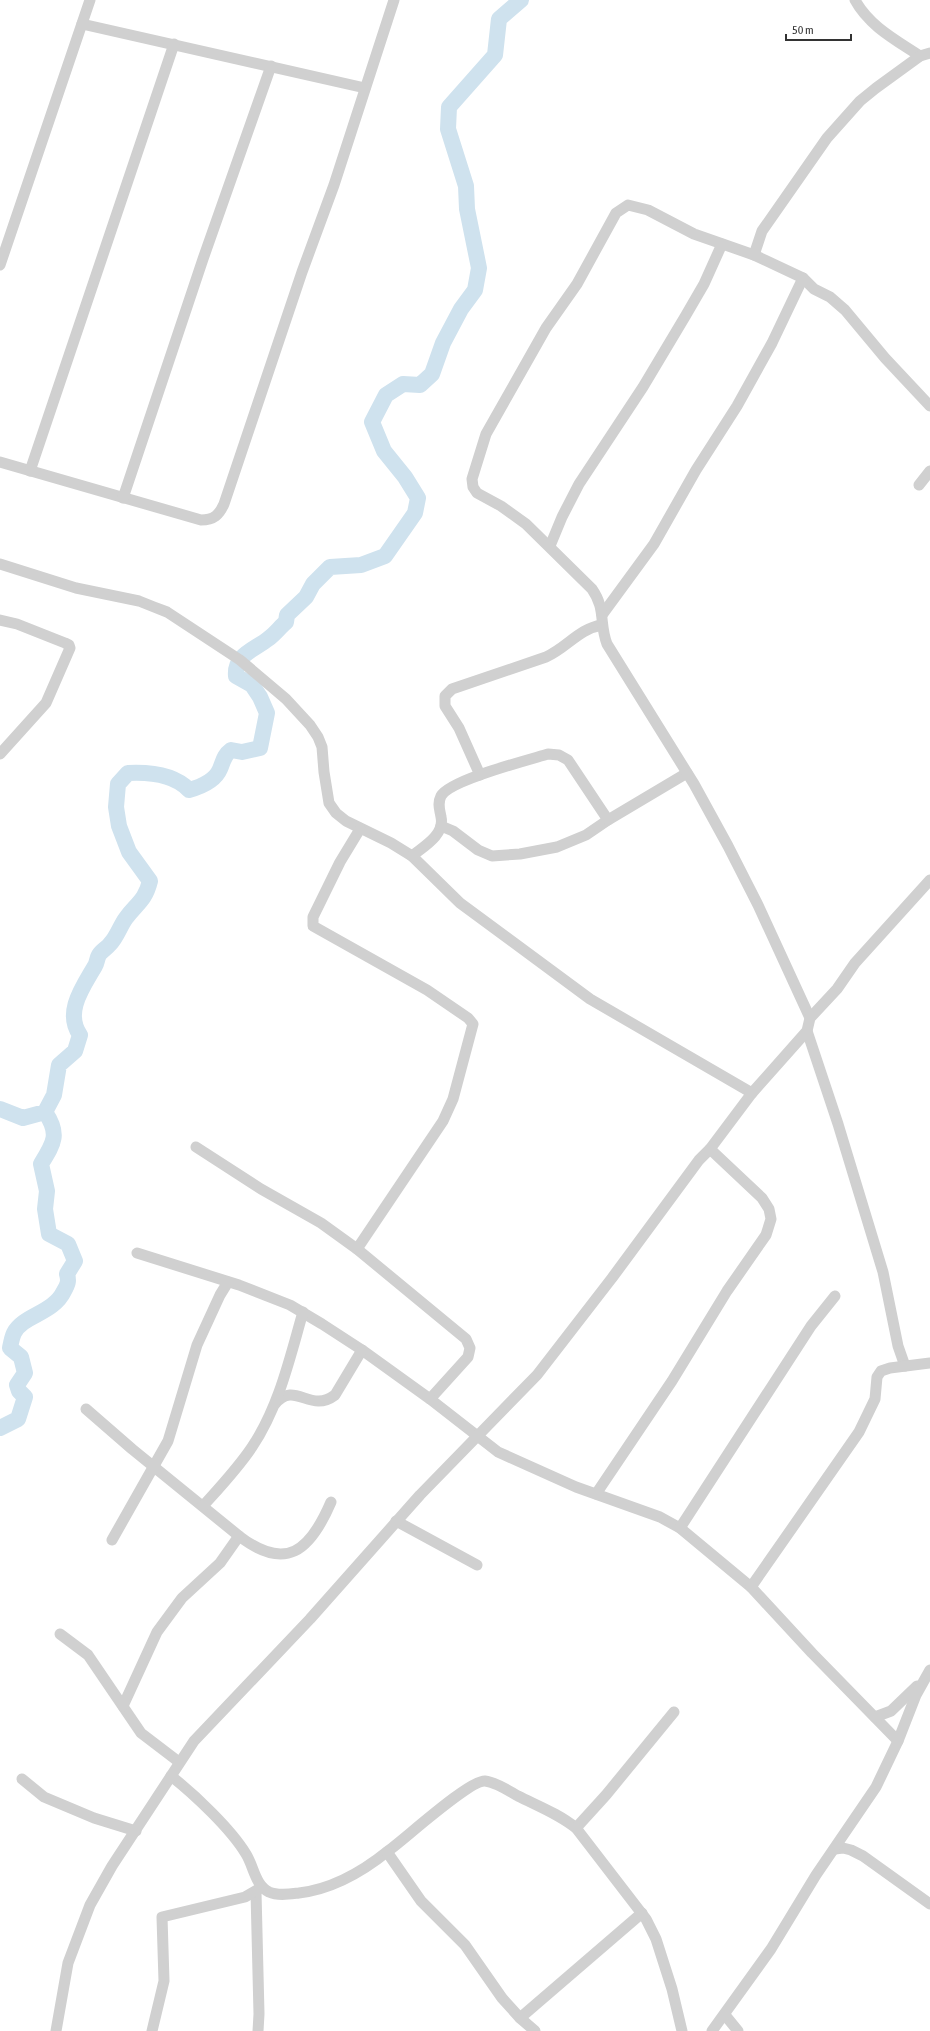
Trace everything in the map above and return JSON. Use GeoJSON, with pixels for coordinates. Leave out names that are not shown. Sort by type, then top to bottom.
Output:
{"type":"FeatureCollection","features":[{"type":"Feature","properties":{"kind":"street"},"geometry":{"type":"LineString","coordinates":[[0,265],[90,0]]}},
{"type":"Feature","properties":{"kind":"street"},"geometry":{"type":"LineString","coordinates":[[754,255],[762,231],[827,138],[860,101],[925,55],[877,28],[859,8],[855,0]]}},
{"type":"Feature","properties":{"kind":"street"},"geometry":{"type":"LineString","coordinates":[[0,462],[201,520],[210,520],[221,511],[334,185],[391,1]]}},
{"type":"Feature","properties":{"kind":"street"},"geometry":{"type":"LineString","coordinates":[[82,24],[365,88]]}},
{"type":"Feature","properties":{"kind":"street"},"geometry":{"type":"LineString","coordinates":[[30,471],[123,200],[174,44]]}},
{"type":"Feature","properties":{"kind":"street"},"geometry":{"type":"LineString","coordinates":[[123,498],[203,259],[271,66]]}},
{"type":"Feature","properties":{"kind":"street"},"geometry":{"type":"LineString","coordinates":[[810,1018],[758,905],[728,846],[687,773],[607,644],[601,606],[592,589],[550,546],[520,519],[501,506],[477,493],[473,487],[472,479],[486,434],[546,328],[577,284],[613,218],[621,208],[628,205],[648,210],[694,234],[754,255],[803,278],[814,289],[830,297],[845,310],[885,358],[930,406]]}},
{"type":"Feature","properties":{"kind":"street"},"geometry":{"type":"LineString","coordinates":[[550,546],[562,517],[579,484],[643,387],[686,315],[704,284],[722,244]]}},
{"type":"Feature","properties":{"kind":"street"},"geometry":{"type":"LineString","coordinates":[[480,775],[459,728],[445,706],[445,696],[452,689],[557,652],[584,630],[602,620],[654,544],[696,470],[737,406],[775,337],[803,278]]}},
{"type":"Feature","properties":{"kind":"street"},"geometry":{"type":"LineString","coordinates":[[919,485],[930,471]]}},
{"type":"Feature","properties":{"kind":"street"},"geometry":{"type":"LineString","coordinates":[[0,564],[76,588],[138,601],[154,606],[174,616],[240,660],[286,699],[310,725],[322,747],[329,803],[341,817],[360,829],[391,843],[412,856],[460,903],[590,999],[752,1093]]}},
{"type":"Feature","properties":{"kind":"street"},"geometry":{"type":"LineString","coordinates":[[0,620],[17,624],[65,643],[69,645],[70,648],[46,703],[0,754]]}},
{"type":"Feature","properties":{"kind":"street"},"geometry":{"type":"LineString","coordinates":[[412,856],[435,838],[441,826],[439,807],[441,796],[445,792],[480,775],[548,754],[559,755],[568,760],[608,820]]}},
{"type":"Feature","properties":{"kind":"street"},"geometry":{"type":"LineString","coordinates":[[441,826],[453,831],[485,854],[500,856],[557,848],[586,835],[608,820],[687,773]]}},
{"type":"Feature","properties":{"kind":"street"},"geometry":{"type":"LineString","coordinates":[[357,1249],[443,1121],[453,1099],[473,1024],[468,1018],[427,990],[313,926],[313,917],[340,862],[360,829]]}},
{"type":"Feature","properties":{"kind":"street"},"geometry":{"type":"LineString","coordinates":[[56,2031],[68,1963],[82,1922],[98,1890],[194,1742],[310,1619],[396,1521],[537,1375],[612,1278],[698,1160],[710,1149],[752,1093],[807,1030],[810,1018],[837,989],[855,964],[930,880]]}},
{"type":"Feature","properties":{"kind":"street"},"geometry":{"type":"LineString","coordinates":[[807,1030],[838,1124],[883,1272],[898,1346],[905,1366]]}},
{"type":"Feature","properties":{"kind":"street"},"geometry":{"type":"LineString","coordinates":[[196,1147],[261,1189],[321,1223],[357,1249],[469,1343],[470,1352],[468,1357],[430,1399]]}},
{"type":"Feature","properties":{"kind":"street"},"geometry":{"type":"LineString","coordinates":[[596,1494],[672,1381],[727,1291],[766,1235],[771,1219],[769,1209],[762,1198],[710,1149]]}},
{"type":"Feature","properties":{"kind":"street"},"geometry":{"type":"LineString","coordinates":[[138,1253],[277,1299],[303,1312],[362,1350],[430,1399],[498,1452],[596,1494],[660,1517],[680,1528],[751,1587],[898,1742]]}},
{"type":"Feature","properties":{"kind":"street"},"geometry":{"type":"LineString","coordinates":[[112,1540],[168,1442],[197,1345],[220,1295],[228,1282]]}},
{"type":"Feature","properties":{"kind":"street"},"geometry":{"type":"LineString","coordinates":[[680,1528],[811,1326],[836,1296]]}},
{"type":"Feature","properties":{"kind":"street"},"geometry":{"type":"LineString","coordinates":[[203,1506],[253,1446],[273,1405],[284,1376],[303,1312]]}},
{"type":"Feature","properties":{"kind":"street"},"geometry":{"type":"LineString","coordinates":[[273,1405],[281,1396],[288,1394],[320,1402],[328,1400],[335,1395],[362,1350]]}},
{"type":"Feature","properties":{"kind":"street"},"geometry":{"type":"LineString","coordinates":[[751,1587],[859,1432],[874,1399],[877,1377],[881,1372],[890,1368],[930,1363]]}},
{"type":"Feature","properties":{"kind":"street"},"geometry":{"type":"LineString","coordinates":[[86,1409],[238,1536],[253,1546],[270,1554],[284,1555],[293,1552],[313,1533],[331,1502]]}},
{"type":"Feature","properties":{"kind":"street"},"geometry":{"type":"LineString","coordinates":[[396,1521],[477,1565]]}},
{"type":"Feature","properties":{"kind":"street"},"geometry":{"type":"LineString","coordinates":[[123,1706],[158,1632],[182,1598],[220,1563],[238,1536]]}},
{"type":"Feature","properties":{"kind":"street"},"geometry":{"type":"LineString","coordinates":[[60,1634],[88,1655],[141,1733],[180,1762]]}},
{"type":"Feature","properties":{"kind":"street"},"geometry":{"type":"LineString","coordinates":[[875,1717],[891,1711],[927,1674]]}},
{"type":"Feature","properties":{"kind":"street"},"geometry":{"type":"LineString","coordinates":[[712,2031],[771,1949],[816,1875],[876,1787],[898,1742],[927,1674]]}},
{"type":"Feature","properties":{"kind":"street"},"geometry":{"type":"LineString","coordinates":[[576,1828],[606,1795],[674,1712]]}},
{"type":"Feature","properties":{"kind":"street"},"geometry":{"type":"LineString","coordinates":[[171,1776],[234,1838],[246,1853],[259,1890],[258,2031]]}},
{"type":"Feature","properties":{"kind":"street"},"geometry":{"type":"LineString","coordinates":[[22,1779],[44,1797],[94,1818],[136,1831]]}},
{"type":"Feature","properties":{"kind":"street"},"geometry":{"type":"LineString","coordinates":[[152,2031],[164,1981],[162,1917],[245,1897],[259,1890],[281,1894],[321,1890],[342,1881],[387,1852],[461,1793],[472,1785],[481,1782],[494,1784],[538,1805],[563,1818],[576,1828],[642,1913],[656,1939],[672,1989],[682,2031]]}},
{"type":"Feature","properties":{"kind":"street"},"geometry":{"type":"LineString","coordinates":[[835,1849],[842,1848],[851,1850],[863,1856],[930,1904]]}},
{"type":"Feature","properties":{"kind":"street"},"geometry":{"type":"LineString","coordinates":[[387,1852],[432,1914],[465,1945],[502,1998],[520,2018],[535,2031]]}},
{"type":"Feature","properties":{"kind":"street"},"geometry":{"type":"LineString","coordinates":[[520,2018],[642,1913]]}},
{"type":"Feature","properties":{"kind":"street"},"geometry":{"type":"LineString","coordinates":[[725,2014],[738,2031]]}},
{"type":"Feature","properties":{"kind":"waterway"},"geometry":{"type":"LineString","coordinates":[[0,1109],[23,1118],[45,1112],[54,1095],[59,1065],[75,1051],[80,1035],[74,1017],[77,1000],[81,991],[96,965],[100,954],[117,935],[124,921],[143,898],[148,888],[150,881],[129,852],[119,826],[116,807],[118,784],[128,773],[144,773],[169,777],[176,780],[189,790],[202,785],[215,777],[225,756],[231,750],[242,752],[260,748],[267,713],[260,697],[252,685],[236,676],[238,663],[246,654],[271,637],[286,622],[287,615],[306,597],[313,584],[330,567],[361,565],[385,556],[415,513],[418,498],[405,477],[384,451],[372,422],[386,395],[403,384],[420,385],[432,374],[443,343],[461,309],[475,290],[479,268],[467,209],[466,186],[448,129],[449,107],[495,55],[499,19],[521,0]]}},
{"type":"Feature","properties":{"kind":"waterway"},"geometry":{"type":"LineString","coordinates":[[0,1428],[18,1419],[25,1397],[19,1391],[17,1385],[25,1373],[21,1357],[10,1348],[14,1333],[24,1322],[46,1310],[59,1299],[68,1281],[67,1274],[75,1261],[68,1244],[49,1234],[45,1209],[47,1191],[41,1164],[52,1144],[54,1133],[53,1126],[45,1112]]}}]}
